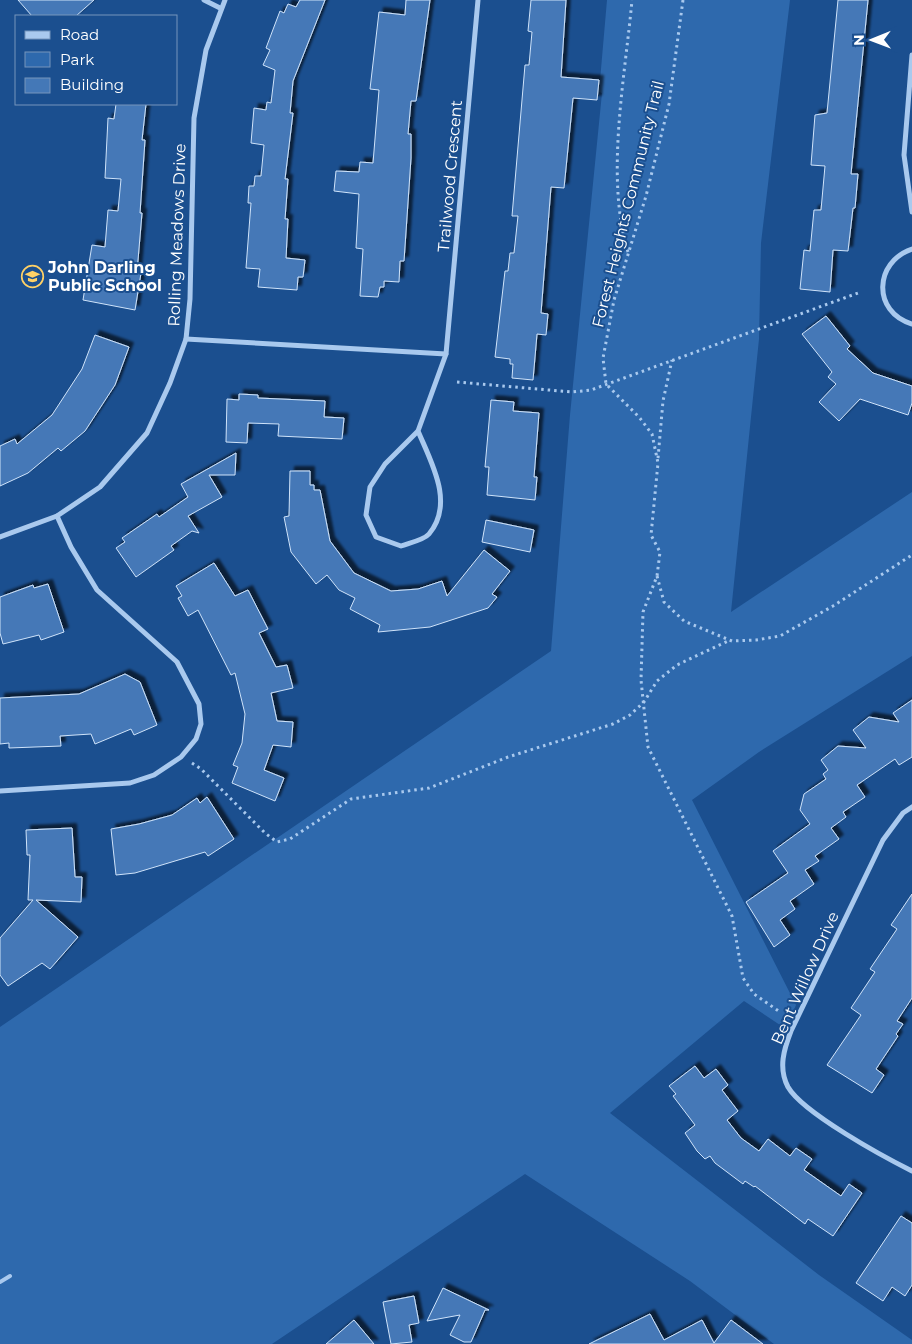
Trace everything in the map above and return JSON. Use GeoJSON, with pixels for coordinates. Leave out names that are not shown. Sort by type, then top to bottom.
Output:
{"type":"FeatureCollection","features":[{"type":"Feature","properties":{"kind":"street"},"geometry":{"type":"LineString","coordinates":[[204,0],[220,8]]}},
{"type":"Feature","properties":{"kind":"street","name":"Rolling Meadows Drive"},"geometry":{"type":"LineString","coordinates":[[0,537],[56,516],[100,487],[148,433],[170,383],[186,339],[190,300],[194,118],[206,50],[220,8],[225,0]]}},
{"type":"Feature","properties":{"kind":"street","name":"Trailwood Crescent"},"geometry":{"type":"LineString","coordinates":[[418,431],[441,491],[439,517],[429,536],[401,546],[376,537],[366,515],[370,487],[385,464],[418,431],[446,354],[478,0]]}},
{"type":"Feature","properties":{"kind":"street"},"geometry":{"type":"LineString","coordinates":[[912,55],[904,155],[912,212]]}},
{"type":"Feature","properties":{"kind":"street"},"geometry":{"type":"LineString","coordinates":[[912,249],[901,253],[888,266],[883,288],[886,302],[891,311],[904,321],[912,324]]}},
{"type":"Feature","properties":{"kind":"street"},"geometry":{"type":"LineString","coordinates":[[186,339],[446,354]]}},
{"type":"Feature","properties":{"kind":"street"},"geometry":{"type":"LineString","coordinates":[[0,791],[130,783],[154,775],[181,756],[196,739],[201,724],[199,704],[177,662],[97,590],[71,547],[56,516]]}},
{"type":"Feature","properties":{"kind":"street","name":"Bent Willow Drive"},"geometry":{"type":"LineString","coordinates":[[912,807],[903,813],[883,840],[791,1031],[783,1052],[783,1071],[788,1087],[805,1106],[880,1155],[912,1171]]}},
{"type":"Feature","properties":{"kind":"lane"},"geometry":{"type":"LineString","coordinates":[[0,1282],[10,1276]]}},
{"type":"Feature","properties":{"kind":"path"},"geometry":{"type":"LineString","coordinates":[[628,253],[617,199],[617,168],[632,0]]}},
{"type":"Feature","properties":{"kind":"path","name":"Forest Heights Community Trail"},"geometry":{"type":"LineString","coordinates":[[606,384],[603,358],[614,300],[669,104],[683,0]]}},
{"type":"Feature","properties":{"kind":"path"},"geometry":{"type":"LineString","coordinates":[[458,382],[572,392],[591,390],[858,293]]}},
{"type":"Feature","properties":{"kind":"path"},"geometry":{"type":"LineString","coordinates":[[672,360],[662,401],[651,535],[660,552],[657,576],[643,612],[642,680],[648,747],[732,916],[743,978],[754,994],[780,1012]]}},
{"type":"Feature","properties":{"kind":"path"},"geometry":{"type":"LineString","coordinates":[[606,384],[639,417],[652,434],[658,463]]}},
{"type":"Feature","properties":{"kind":"path"},"geometry":{"type":"LineString","coordinates":[[181,756],[201,769],[219,789],[277,842],[290,839],[350,799],[429,788],[508,757],[613,724],[630,715],[644,702],[657,681],[677,665],[731,641],[756,640],[780,636],[834,606],[912,555]]}},
{"type":"Feature","properties":{"kind":"path"},"geometry":{"type":"LineString","coordinates":[[657,576],[664,602],[684,621],[731,641]]}},
{"type":"Feature","properties":{"kind":"green space"},"geometry":{"type":"Polygon","coordinates":[[[607,0],[790,0],[761,243],[759,339],[731,612],[912,492],[912,656],[759,752],[692,800],[796,1005],[786,1029],[744,1001],[610,1113],[819,1275],[912,1340],[912,1344],[774,1344],[690,1281],[525,1174],[272,1344],[0,1344],[0,1027],[551,651],[570,415],[602,93],[599,92],[607,0]]]}},
{"type":"Feature","properties":{"kind":"building"},"geometry":{"type":"Polygon","coordinates":[[[18,0],[94,0],[77,15],[31,15],[18,0]]]}},
{"type":"Feature","properties":{"kind":"building"},"geometry":{"type":"Polygon","coordinates":[[[300,0],[325,0],[293,81],[290,113],[293,113],[285,179],[288,179],[285,219],[288,219],[286,258],[305,260],[303,277],[298,277],[297,290],[258,287],[260,269],[246,268],[251,203],[248,203],[249,186],[254,186],[255,176],[261,176],[264,145],[251,143],[254,108],[266,110],[267,102],[271,103],[275,70],[263,65],[270,50],[266,48],[280,11],[284,13],[288,4],[296,7],[300,0]]]}},
{"type":"Feature","properties":{"kind":"building"},"geometry":{"type":"Polygon","coordinates":[[[406,0],[430,0],[416,101],[411,101],[408,134],[411,134],[411,158],[404,261],[400,261],[399,282],[384,281],[384,287],[380,287],[378,297],[360,296],[363,249],[356,248],[359,194],[334,191],[336,171],[359,172],[360,162],[373,163],[379,90],[370,89],[379,12],[405,15],[406,0]]]}},
{"type":"Feature","properties":{"kind":"building"},"geometry":{"type":"Polygon","coordinates":[[[531,0],[566,0],[561,77],[599,80],[597,100],[573,98],[564,188],[551,187],[541,313],[548,314],[546,335],[537,334],[533,380],[512,378],[513,364],[510,364],[510,359],[495,357],[505,271],[508,271],[510,253],[514,253],[518,216],[512,216],[525,65],[529,65],[532,32],[528,31],[531,0]]]}},
{"type":"Feature","properties":{"kind":"building"},"geometry":{"type":"Polygon","coordinates":[[[838,0],[868,0],[851,174],[858,174],[855,208],[853,208],[848,251],[833,250],[830,292],[800,289],[804,250],[810,251],[814,210],[821,210],[825,166],[811,165],[815,115],[827,113],[838,0]]]}},
{"type":"Feature","properties":{"kind":"building"},"geometry":{"type":"Polygon","coordinates":[[[116,105],[146,105],[142,140],[145,140],[137,272],[141,273],[135,310],[83,300],[92,245],[105,247],[108,210],[118,211],[121,179],[105,178],[108,118],[114,119],[116,105]]]}},
{"type":"Feature","properties":{"kind":"building"},"geometry":{"type":"Polygon","coordinates":[[[826,316],[850,346],[847,349],[873,373],[912,386],[912,403],[908,415],[860,399],[839,421],[819,402],[836,384],[828,377],[832,372],[802,334],[826,316]]]}},
{"type":"Feature","properties":{"kind":"building"},"geometry":{"type":"Polygon","coordinates":[[[95,335],[129,347],[115,385],[85,431],[61,451],[58,448],[28,473],[0,486],[0,446],[15,439],[17,444],[52,415],[82,369],[95,335]]]}},
{"type":"Feature","properties":{"kind":"building"},"geometry":{"type":"Polygon","coordinates":[[[239,394],[258,395],[258,398],[325,401],[324,417],[344,418],[342,439],[278,436],[279,424],[248,423],[247,443],[226,442],[227,399],[239,400],[239,394]]]}},
{"type":"Feature","properties":{"kind":"building"},"geometry":{"type":"Polygon","coordinates":[[[491,400],[514,402],[513,411],[539,413],[534,477],[537,477],[535,500],[487,495],[489,467],[485,467],[491,400]]]}},
{"type":"Feature","properties":{"kind":"building"},"geometry":{"type":"Polygon","coordinates":[[[236,453],[235,475],[209,475],[222,497],[188,516],[199,533],[192,531],[171,546],[174,550],[136,577],[116,548],[125,542],[122,538],[157,514],[159,517],[188,497],[181,484],[236,453]]]}},
{"type":"Feature","properties":{"kind":"building"},"geometry":{"type":"Polygon","coordinates":[[[290,471],[310,471],[310,485],[314,485],[314,490],[320,490],[330,541],[354,573],[391,591],[418,589],[442,581],[447,596],[484,550],[510,571],[492,594],[497,597],[488,608],[430,627],[378,632],[380,625],[350,609],[355,598],[339,590],[327,575],[316,584],[291,552],[284,517],[289,516],[290,471]]]}},
{"type":"Feature","properties":{"kind":"building"},"geometry":{"type":"Polygon","coordinates":[[[486,520],[534,530],[530,552],[482,542],[486,520]]]}},
{"type":"Feature","properties":{"kind":"building"},"geometry":{"type":"Polygon","coordinates":[[[214,563],[235,596],[248,590],[268,629],[259,633],[276,667],[287,665],[293,688],[271,693],[277,721],[293,722],[291,747],[273,745],[264,770],[284,778],[275,801],[232,783],[238,767],[233,765],[242,743],[245,714],[235,673],[231,675],[198,610],[188,616],[178,598],[182,596],[176,586],[214,563]]]}},
{"type":"Feature","properties":{"kind":"building"},"geometry":{"type":"Polygon","coordinates":[[[48,584],[64,632],[41,640],[39,635],[3,644],[0,633],[0,597],[33,585],[34,588],[48,584]]]}},
{"type":"Feature","properties":{"kind":"building"},"geometry":{"type":"Polygon","coordinates":[[[125,674],[140,682],[157,725],[134,735],[131,729],[95,744],[91,734],[60,736],[61,746],[9,748],[9,743],[0,744],[0,698],[79,694],[125,674]]]}},
{"type":"Feature","properties":{"kind":"building"},"geometry":{"type":"Polygon","coordinates":[[[912,700],[912,757],[899,765],[895,759],[857,785],[865,797],[843,812],[846,817],[831,828],[839,839],[815,856],[819,861],[805,870],[814,884],[790,901],[795,909],[780,920],[790,935],[774,947],[746,902],[788,873],[773,851],[810,824],[800,810],[804,794],[826,779],[823,774],[828,770],[821,760],[838,746],[866,748],[853,730],[869,717],[899,722],[893,713],[912,700]]]}},
{"type":"Feature","properties":{"kind":"building"},"geometry":{"type":"Polygon","coordinates":[[[207,797],[234,839],[208,856],[205,852],[135,873],[116,875],[111,829],[172,815],[197,798],[200,803],[207,797]]]}},
{"type":"Feature","properties":{"kind":"building"},"geometry":{"type":"Polygon","coordinates":[[[72,828],[75,877],[82,877],[81,902],[36,900],[78,937],[50,969],[42,963],[8,986],[0,975],[0,938],[33,900],[28,900],[30,855],[27,855],[26,830],[72,828]]]}},
{"type":"Feature","properties":{"kind":"building"},"geometry":{"type":"Polygon","coordinates":[[[912,894],[912,998],[897,1021],[903,1024],[896,1034],[898,1036],[876,1069],[884,1075],[872,1093],[827,1065],[861,1015],[851,1008],[875,972],[870,969],[897,929],[891,925],[912,894]]]}},
{"type":"Feature","properties":{"kind":"building"},"geometry":{"type":"Polygon","coordinates":[[[695,1066],[704,1078],[716,1069],[728,1085],[722,1090],[738,1111],[727,1120],[741,1138],[759,1151],[768,1139],[790,1156],[796,1148],[812,1159],[804,1170],[841,1196],[849,1184],[862,1193],[833,1236],[808,1219],[805,1224],[755,1186],[745,1181],[743,1184],[715,1163],[710,1156],[705,1159],[697,1151],[685,1133],[695,1125],[673,1096],[676,1094],[669,1086],[695,1066]]]}},
{"type":"Feature","properties":{"kind":"building"},"geometry":{"type":"Polygon","coordinates":[[[901,1216],[912,1223],[912,1285],[905,1296],[892,1287],[883,1301],[856,1283],[901,1216]]]}},
{"type":"Feature","properties":{"kind":"building"},"geometry":{"type":"Polygon","coordinates":[[[443,1288],[489,1310],[485,1310],[471,1342],[464,1342],[450,1335],[460,1315],[427,1321],[443,1288]]]}},
{"type":"Feature","properties":{"kind":"building"},"geometry":{"type":"Polygon","coordinates":[[[414,1296],[419,1323],[409,1325],[412,1342],[391,1344],[383,1302],[414,1296]]]}},
{"type":"Feature","properties":{"kind":"building"},"geometry":{"type":"Polygon","coordinates":[[[650,1314],[664,1340],[702,1320],[714,1343],[731,1320],[763,1344],[589,1344],[650,1314]]]}},
{"type":"Feature","properties":{"kind":"building"},"geometry":{"type":"Polygon","coordinates":[[[354,1320],[374,1344],[326,1344],[354,1320]]]}},
{"type":"Feature","properties":{"kind":"place","name":"John Darling Public School"},"geometry":{"type":"Point","coordinates":[32,276]}}]}
